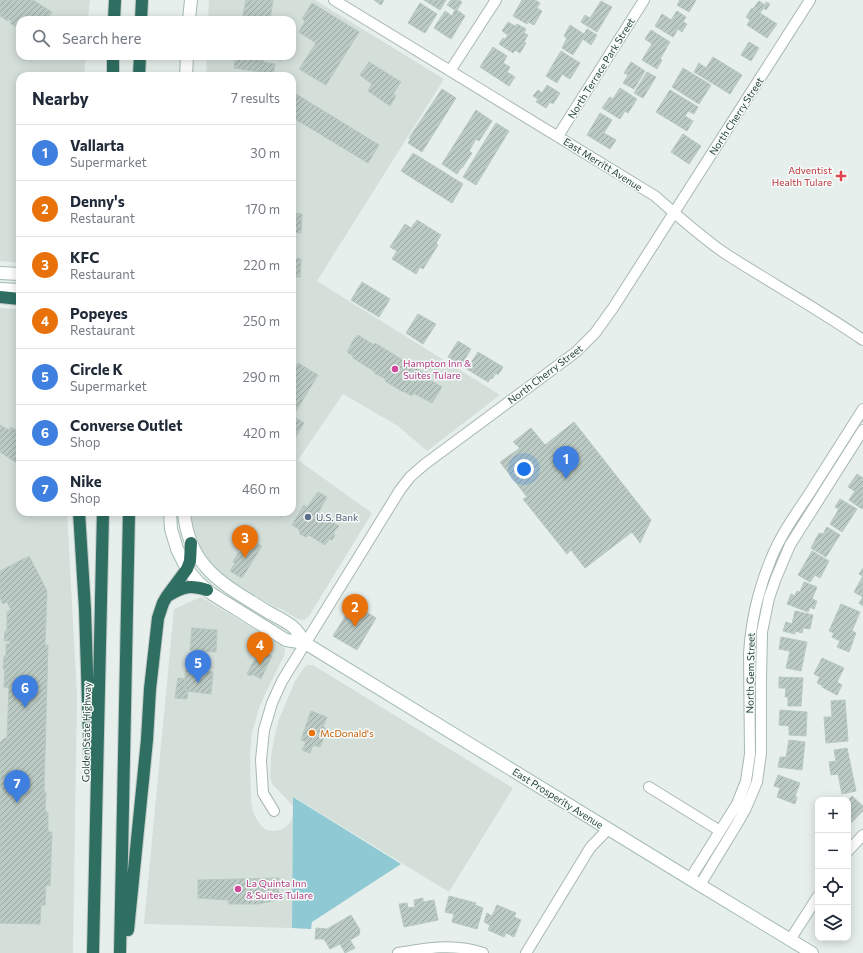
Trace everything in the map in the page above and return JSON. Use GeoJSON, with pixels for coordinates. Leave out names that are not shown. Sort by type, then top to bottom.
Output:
{"type":"FeatureCollection","features":[{"type":"Feature","properties":{"kind":"highway"},"geometry":{"type":"LineString","coordinates":[[114,16],[115,0]]}},
{"type":"Feature","properties":{"kind":"highway"},"geometry":{"type":"LineString","coordinates":[[141,16],[142,0]]}},
{"type":"Feature","properties":{"kind":"highway"},"geometry":{"type":"LineString","coordinates":[[113,60],[113,72]]}},
{"type":"Feature","properties":{"kind":"highway"},"geometry":{"type":"LineString","coordinates":[[139,72],[140,60]]}},
{"type":"Feature","properties":{"kind":"highway"},"geometry":{"type":"LineString","coordinates":[[0,297],[16,299]]}},
{"type":"Feature","properties":{"kind":"highway"},"geometry":{"type":"LineString","coordinates":[[79,516],[85,608],[90,770],[96,800]]}},
{"type":"Feature","properties":{"kind":"highway","name":"Golden State Highway"},"geometry":{"type":"LineString","coordinates":[[93,953],[103,516]]}},
{"type":"Feature","properties":{"kind":"highway"},"geometry":{"type":"LineString","coordinates":[[120,953],[129,516]]}},
{"type":"Feature","properties":{"kind":"highway"},"geometry":{"type":"LineString","coordinates":[[123,953],[128,929],[147,740],[156,629],[158,618],[167,596],[187,569],[190,561],[191,544]]}},
{"type":"Feature","properties":{"kind":"highway"},"geometry":{"type":"LineString","coordinates":[[167,596],[184,587],[198,587],[207,590]]}},
{"type":"Feature","properties":{"kind":"main road"},"geometry":{"type":"LineString","coordinates":[[189,16],[191,0]]}},
{"type":"Feature","properties":{"kind":"main road"},"geometry":{"type":"LineString","coordinates":[[186,72],[187,60]]}},
{"type":"Feature","properties":{"kind":"main road"},"geometry":{"type":"LineString","coordinates":[[2,275],[16,274]]}},
{"type":"Feature","properties":{"kind":"main road"},"geometry":{"type":"LineString","coordinates":[[0,290],[16,290]]}},
{"type":"Feature","properties":{"kind":"main road","name":"East Prosperity Avenue"},"geometry":{"type":"LineString","coordinates":[[170,516],[172,535],[187,569],[207,590],[226,603],[286,640],[305,643],[812,953]]}},
{"type":"Feature","properties":{"kind":"main road","name":"East Prosperity Avenue"},"geometry":{"type":"LineString","coordinates":[[184,516],[186,528],[191,544],[202,564],[226,585],[296,629],[305,643]]}},
{"type":"Feature","properties":{"kind":"street","name":"East Merritt Avenue"},"geometry":{"type":"LineString","coordinates":[[334,0],[655,196],[694,230],[725,253],[819,310],[863,340]]}},
{"type":"Feature","properties":{"kind":"street"},"geometry":{"type":"LineString","coordinates":[[450,71],[496,0]]}},
{"type":"Feature","properties":{"kind":"street","name":"North Terrace Park Street"},"geometry":{"type":"LineString","coordinates":[[558,136],[644,0]]}},
{"type":"Feature","properties":{"kind":"street","name":"North Cherry Street"},"geometry":{"type":"LineString","coordinates":[[274,811],[263,793],[261,760],[264,730],[272,703],[282,681],[400,490],[410,477],[425,464],[576,352],[595,333],[613,308],[810,0]]}},
{"type":"Feature","properties":{"kind":"street","name":"North Gem Street"},"geometry":{"type":"LineString","coordinates":[[695,882],[720,830],[737,804],[746,781],[750,754],[749,647],[753,620],[764,578],[774,552],[789,524],[863,409]]}},
{"type":"Feature","properties":{"kind":"street","name":"North Gem Street"},"geometry":{"type":"LineString","coordinates":[[695,882],[737,824],[746,808],[757,782],[761,753],[762,632],[769,598],[776,578],[790,545],[863,430]]}},
{"type":"Feature","properties":{"kind":"street"},"geometry":{"type":"LineString","coordinates":[[649,787],[720,830]]}},
{"type":"Feature","properties":{"kind":"street"},"geometry":{"type":"LineString","coordinates":[[526,953],[590,848],[608,829]]}},
{"type":"Feature","properties":{"kind":"street"},"geometry":{"type":"LineString","coordinates":[[851,848],[863,835]]}},
{"type":"Feature","properties":{"kind":"street"},"geometry":{"type":"LineString","coordinates":[[790,940],[815,901]]}},
{"type":"Feature","properties":{"kind":"street"},"geometry":{"type":"LineString","coordinates":[[398,953],[437,947],[464,949],[483,953]]}},
{"type":"Feature","properties":{"kind":"shaded area"},"geometry":{"type":"Polygon","coordinates":[[[0,0],[90,0],[88,16],[16,16],[16,60],[86,60],[84,72],[16,72],[16,263],[0,261],[0,0]]]}},
{"type":"Feature","properties":{"kind":"shaded area"},"geometry":{"type":"Polygon","coordinates":[[[209,0],[315,0],[444,79],[317,281],[500,395],[427,451],[398,426],[343,394],[298,460],[372,513],[309,616],[304,620],[298,619],[279,608],[274,607],[222,575],[207,559],[196,540],[193,529],[191,516],[296,516],[296,72],[206,72],[207,60],[296,60],[296,16],[208,16],[209,0]]]}},
{"type":"Feature","properties":{"kind":"shaded area"},"geometry":{"type":"Polygon","coordinates":[[[0,308],[16,309],[16,516],[67,516],[77,695],[73,953],[0,953],[0,308]]]}},
{"type":"Feature","properties":{"kind":"shaded area"},"geometry":{"type":"Polygon","coordinates":[[[201,597],[281,645],[285,649],[284,656],[259,708],[252,733],[250,753],[251,801],[253,812],[257,820],[262,827],[267,830],[280,830],[287,826],[293,816],[292,928],[144,924],[174,609],[201,597]]]}},
{"type":"Feature","properties":{"kind":"shaded area"},"geometry":{"type":"Polygon","coordinates":[[[307,665],[313,665],[513,788],[449,892],[294,797],[293,806],[273,785],[270,778],[271,758],[279,719],[295,681],[307,665]]]}},
{"type":"Feature","properties":{"kind":"water"},"geometry":{"type":"Polygon","coordinates":[[[293,797],[401,864],[312,922],[311,929],[292,928],[293,797]]]}},
{"type":"Feature","properties":{"kind":"building"},"geometry":{"type":"Polygon","coordinates":[[[0,0],[33,0],[52,12],[49,16],[16,16],[16,27],[10,23],[11,21],[9,19],[8,21],[0,16],[0,0]]]}},
{"type":"Feature","properties":{"kind":"building"},"geometry":{"type":"Polygon","coordinates":[[[246,0],[273,0],[271,16],[243,16],[246,0]]]}},
{"type":"Feature","properties":{"kind":"building"},"geometry":{"type":"Polygon","coordinates":[[[374,0],[384,0],[381,5],[374,0]]]}},
{"type":"Feature","properties":{"kind":"building"},"geometry":{"type":"Polygon","coordinates":[[[424,0],[446,0],[440,10],[424,0]]]}},
{"type":"Feature","properties":{"kind":"building"},"geometry":{"type":"Polygon","coordinates":[[[451,0],[459,0],[462,2],[457,10],[465,16],[451,39],[434,28],[445,11],[452,16],[455,10],[447,5],[451,0]]]}},
{"type":"Feature","properties":{"kind":"building"},"geometry":{"type":"Polygon","coordinates":[[[522,0],[535,0],[540,3],[537,8],[542,11],[534,25],[528,22],[527,24],[513,16],[522,0]]]}},
{"type":"Feature","properties":{"kind":"building"},"geometry":{"type":"Polygon","coordinates":[[[680,0],[696,0],[689,12],[677,5],[680,0]]]}},
{"type":"Feature","properties":{"kind":"building"},"geometry":{"type":"Polygon","coordinates":[[[601,1],[612,7],[597,32],[581,22],[585,15],[590,18],[601,1]]]}},
{"type":"Feature","properties":{"kind":"building"},"geometry":{"type":"Polygon","coordinates":[[[759,1],[765,5],[766,2],[770,4],[766,10],[764,8],[760,13],[777,24],[767,38],[747,25],[750,20],[746,17],[759,1]]]}},
{"type":"Feature","properties":{"kind":"building"},"geometry":{"type":"Polygon","coordinates":[[[312,3],[359,32],[326,85],[299,69],[316,43],[299,32],[305,21],[302,19],[312,3]]]}},
{"type":"Feature","properties":{"kind":"building"},"geometry":{"type":"Polygon","coordinates":[[[420,3],[437,14],[425,33],[408,23],[420,3]]]}},
{"type":"Feature","properties":{"kind":"building"},"geometry":{"type":"Polygon","coordinates":[[[677,11],[686,17],[683,22],[687,24],[682,32],[678,29],[673,37],[655,26],[662,14],[671,20],[677,11]]]}},
{"type":"Feature","properties":{"kind":"building"},"geometry":{"type":"Polygon","coordinates":[[[508,22],[515,26],[517,24],[526,29],[524,33],[528,35],[524,42],[526,43],[520,53],[515,50],[513,53],[499,44],[503,38],[505,39],[508,35],[502,31],[508,22]]]}},
{"type":"Feature","properties":{"kind":"building"},"geometry":{"type":"Polygon","coordinates":[[[570,25],[584,34],[587,29],[597,35],[591,45],[583,39],[573,55],[562,48],[567,38],[564,36],[570,25]]]}},
{"type":"Feature","properties":{"kind":"building"},"geometry":{"type":"Polygon","coordinates":[[[651,30],[670,42],[660,59],[662,60],[657,69],[642,60],[652,44],[645,39],[651,30]]]}},
{"type":"Feature","properties":{"kind":"building"},"geometry":{"type":"Polygon","coordinates":[[[749,42],[759,48],[751,61],[741,55],[749,42]]]}},
{"type":"Feature","properties":{"kind":"building"},"geometry":{"type":"Polygon","coordinates":[[[493,47],[507,56],[503,63],[510,67],[507,72],[515,77],[509,86],[480,67],[493,47]]]}},
{"type":"Feature","properties":{"kind":"building"},"geometry":{"type":"Polygon","coordinates":[[[561,51],[580,63],[570,79],[562,74],[557,83],[546,76],[561,51]]]}},
{"type":"Feature","properties":{"kind":"building"},"geometry":{"type":"Polygon","coordinates":[[[713,57],[742,75],[730,94],[694,72],[699,63],[706,68],[713,57]]]}},
{"type":"Feature","properties":{"kind":"building"},"geometry":{"type":"Polygon","coordinates":[[[235,60],[263,60],[263,62],[275,64],[273,72],[260,72],[234,68],[235,60]]]}},
{"type":"Feature","properties":{"kind":"building"},"geometry":{"type":"Polygon","coordinates":[[[369,62],[401,82],[393,94],[396,96],[390,106],[368,91],[372,84],[360,75],[369,62]]]}},
{"type":"Feature","properties":{"kind":"building"},"geometry":{"type":"Polygon","coordinates":[[[631,62],[645,71],[634,89],[623,83],[628,75],[624,73],[631,62]]]}},
{"type":"Feature","properties":{"kind":"building"},"geometry":{"type":"Polygon","coordinates":[[[683,68],[711,85],[699,104],[672,87],[683,68]]]}},
{"type":"Feature","properties":{"kind":"building"},"geometry":{"type":"Polygon","coordinates":[[[647,72],[656,77],[643,98],[634,93],[647,72]]]}},
{"type":"Feature","properties":{"kind":"building"},"geometry":{"type":"Polygon","coordinates":[[[547,85],[560,93],[553,104],[550,102],[546,108],[536,102],[538,99],[533,96],[538,90],[542,93],[547,85]]]}},
{"type":"Feature","properties":{"kind":"building"},"geometry":{"type":"Polygon","coordinates":[[[620,88],[637,99],[628,113],[625,111],[620,119],[602,108],[610,97],[613,99],[620,88]]]}},
{"type":"Feature","properties":{"kind":"building"},"geometry":{"type":"Polygon","coordinates":[[[442,89],[456,98],[422,152],[408,143],[411,138],[409,138],[442,89]]]}},
{"type":"Feature","properties":{"kind":"building"},"geometry":{"type":"Polygon","coordinates":[[[670,90],[698,107],[694,114],[688,111],[685,116],[693,121],[687,131],[656,112],[670,90]]]}},
{"type":"Feature","properties":{"kind":"building"},"geometry":{"type":"Polygon","coordinates":[[[296,94],[379,145],[368,163],[296,119],[296,94]]]}},
{"type":"Feature","properties":{"kind":"building"},"geometry":{"type":"Polygon","coordinates":[[[476,110],[492,121],[479,141],[476,139],[469,151],[472,153],[457,174],[442,164],[476,110]]]}},
{"type":"Feature","properties":{"kind":"building"},"geometry":{"type":"Polygon","coordinates":[[[600,113],[612,120],[604,133],[616,140],[610,149],[587,135],[600,113]]]}},
{"type":"Feature","properties":{"kind":"building"},"geometry":{"type":"Polygon","coordinates":[[[496,123],[509,131],[476,185],[463,177],[496,123]]]}},
{"type":"Feature","properties":{"kind":"building"},"geometry":{"type":"Polygon","coordinates":[[[683,134],[701,146],[689,164],[671,152],[683,134]]]}},
{"type":"Feature","properties":{"kind":"building"},"geometry":{"type":"Polygon","coordinates":[[[413,153],[463,184],[452,203],[401,171],[413,153]]]}},
{"type":"Feature","properties":{"kind":"building"},"geometry":{"type":"Polygon","coordinates":[[[296,213],[302,214],[301,233],[296,232],[296,213]]]}},
{"type":"Feature","properties":{"kind":"building"},"geometry":{"type":"Polygon","coordinates":[[[417,220],[441,235],[436,243],[438,245],[423,269],[420,267],[416,274],[392,259],[397,251],[390,247],[405,224],[411,228],[417,220]]]}},
{"type":"Feature","properties":{"kind":"building"},"geometry":{"type":"Polygon","coordinates":[[[296,258],[301,259],[300,277],[296,277],[296,258]]]}},
{"type":"Feature","properties":{"kind":"building"},"geometry":{"type":"Polygon","coordinates":[[[362,282],[390,299],[379,317],[351,300],[362,282]]]}},
{"type":"Feature","properties":{"kind":"building"},"geometry":{"type":"Polygon","coordinates":[[[418,314],[436,324],[423,344],[406,333],[418,314]]]}},
{"type":"Feature","properties":{"kind":"building","name":"Hampton Inn & Suites Tulare"},"geometry":{"type":"Polygon","coordinates":[[[358,335],[374,345],[375,343],[424,373],[423,376],[442,387],[432,403],[413,393],[412,396],[403,392],[353,358],[353,356],[347,352],[355,337],[356,338],[358,335]]]}},
{"type":"Feature","properties":{"kind":"building"},"geometry":{"type":"Polygon","coordinates":[[[458,341],[471,349],[461,365],[448,357],[458,341]]]}},
{"type":"Feature","properties":{"kind":"building"},"geometry":{"type":"Polygon","coordinates":[[[478,352],[503,367],[498,375],[496,373],[488,382],[467,369],[478,352]]]}},
{"type":"Feature","properties":{"kind":"building"},"geometry":{"type":"Polygon","coordinates":[[[298,363],[318,375],[296,411],[296,366],[298,363]]]}},
{"type":"Feature","properties":{"kind":"building"},"geometry":{"type":"Polygon","coordinates":[[[296,418],[304,423],[296,436],[296,418]]]}},
{"type":"Feature","properties":{"kind":"building"},"geometry":{"type":"Polygon","coordinates":[[[574,422],[651,520],[640,543],[632,532],[585,568],[571,550],[567,554],[523,499],[527,497],[500,462],[520,448],[513,442],[531,428],[545,445],[574,422]]]}},
{"type":"Feature","properties":{"kind":"building"},"geometry":{"type":"Polygon","coordinates":[[[0,425],[9,430],[11,427],[16,430],[16,462],[0,452],[0,425]]]}},
{"type":"Feature","properties":{"kind":"building"},"geometry":{"type":"Polygon","coordinates":[[[857,474],[863,478],[862,509],[849,500],[855,491],[848,487],[857,474]]]}},
{"type":"Feature","properties":{"kind":"building","name":"U.S. Bank"},"geometry":{"type":"Polygon","coordinates":[[[318,492],[327,497],[317,515],[339,526],[333,533],[335,535],[332,540],[329,539],[325,545],[309,535],[306,537],[300,534],[299,529],[292,525],[304,505],[307,507],[318,492]]]}},
{"type":"Feature","properties":{"kind":"building"},"geometry":{"type":"Polygon","coordinates":[[[840,499],[857,509],[842,532],[830,524],[839,509],[835,507],[840,499]]]}},
{"type":"Feature","properties":{"kind":"building"},"geometry":{"type":"Polygon","coordinates":[[[827,527],[840,535],[826,557],[811,548],[819,533],[823,534],[827,527]]]}},
{"type":"Feature","properties":{"kind":"building"},"geometry":{"type":"Polygon","coordinates":[[[249,538],[262,546],[242,578],[230,571],[235,563],[233,562],[238,553],[240,553],[249,538]]]}},
{"type":"Feature","properties":{"kind":"building"},"geometry":{"type":"Polygon","coordinates":[[[812,551],[829,561],[820,578],[815,575],[810,582],[798,575],[812,551]]]}},
{"type":"Feature","properties":{"kind":"building"},"geometry":{"type":"Polygon","coordinates":[[[29,556],[47,591],[45,645],[48,645],[44,792],[46,792],[45,812],[48,812],[48,832],[52,832],[50,886],[46,885],[45,905],[41,905],[40,924],[0,923],[0,791],[3,791],[0,788],[0,743],[7,738],[9,688],[4,687],[5,669],[3,669],[4,656],[6,656],[6,644],[10,644],[10,641],[4,641],[5,631],[7,631],[7,612],[11,610],[7,602],[3,604],[0,598],[0,571],[29,556]]]}},
{"type":"Feature","properties":{"kind":"building"},"geometry":{"type":"Polygon","coordinates":[[[863,568],[863,576],[859,574],[863,568]]]}},
{"type":"Feature","properties":{"kind":"building"},"geometry":{"type":"Polygon","coordinates":[[[863,576],[863,597],[854,592],[863,576]]]}},
{"type":"Feature","properties":{"kind":"building"},"geometry":{"type":"Polygon","coordinates":[[[804,582],[817,587],[812,599],[817,601],[814,609],[810,607],[808,612],[787,604],[791,594],[795,596],[797,591],[800,592],[804,582]]]}},
{"type":"Feature","properties":{"kind":"building"},"geometry":{"type":"Polygon","coordinates":[[[863,597],[863,606],[859,603],[863,597]]]}},
{"type":"Feature","properties":{"kind":"building"},"geometry":{"type":"Polygon","coordinates":[[[353,604],[376,618],[357,650],[333,636],[353,604]]]}},
{"type":"Feature","properties":{"kind":"building"},"geometry":{"type":"Polygon","coordinates":[[[841,604],[860,612],[852,631],[856,633],[849,652],[837,647],[840,641],[832,637],[834,633],[829,631],[841,604]]]}},
{"type":"Feature","properties":{"kind":"building"},"geometry":{"type":"Polygon","coordinates":[[[795,611],[813,615],[810,629],[803,628],[802,633],[795,631],[795,634],[783,631],[786,622],[792,624],[795,611]]]}},
{"type":"Feature","properties":{"kind":"building"},"geometry":{"type":"Polygon","coordinates":[[[192,628],[217,630],[216,652],[190,650],[192,628]]]}},
{"type":"Feature","properties":{"kind":"building"},"geometry":{"type":"Polygon","coordinates":[[[781,637],[807,642],[801,671],[786,668],[790,651],[779,649],[781,637]]]}},
{"type":"Feature","properties":{"kind":"building"},"geometry":{"type":"Polygon","coordinates":[[[261,650],[272,656],[261,679],[252,674],[251,676],[247,674],[261,650]]]}},
{"type":"Feature","properties":{"kind":"building"},"geometry":{"type":"Polygon","coordinates":[[[822,658],[844,668],[837,682],[842,685],[837,695],[817,683],[820,677],[814,674],[822,658]]]}},
{"type":"Feature","properties":{"kind":"building"},"geometry":{"type":"Polygon","coordinates":[[[186,669],[213,672],[211,694],[186,691],[187,686],[184,686],[186,669]]]}},
{"type":"Feature","properties":{"kind":"building"},"geometry":{"type":"Polygon","coordinates":[[[779,677],[803,678],[801,706],[788,706],[788,697],[785,697],[786,688],[779,688],[779,677]]]}},
{"type":"Feature","properties":{"kind":"building"},"geometry":{"type":"Polygon","coordinates":[[[178,678],[185,679],[184,686],[187,686],[186,691],[188,691],[187,699],[175,698],[178,678]]]}},
{"type":"Feature","properties":{"kind":"building"},"geometry":{"type":"Polygon","coordinates":[[[845,700],[848,741],[826,743],[824,717],[832,717],[831,701],[845,700]]]}},
{"type":"Feature","properties":{"kind":"building"},"geometry":{"type":"Polygon","coordinates":[[[780,710],[807,712],[806,736],[789,735],[789,726],[779,725],[780,710]]]}},
{"type":"Feature","properties":{"kind":"building"},"geometry":{"type":"Polygon","coordinates":[[[311,711],[327,717],[323,727],[327,729],[320,747],[313,745],[310,753],[302,750],[306,742],[301,740],[311,711]]]}},
{"type":"Feature","properties":{"kind":"building"},"geometry":{"type":"Polygon","coordinates":[[[789,740],[805,742],[802,770],[778,767],[780,757],[786,757],[789,740]]]}},
{"type":"Feature","properties":{"kind":"building"},"geometry":{"type":"Polygon","coordinates":[[[847,748],[856,791],[842,794],[838,774],[831,775],[829,762],[836,761],[834,750],[847,748]]]}},
{"type":"Feature","properties":{"kind":"building"},"geometry":{"type":"Polygon","coordinates":[[[778,775],[800,783],[795,796],[797,797],[795,804],[777,797],[780,788],[774,786],[778,775]]]}},
{"type":"Feature","properties":{"kind":"building"},"geometry":{"type":"Polygon","coordinates":[[[852,796],[863,806],[863,811],[851,823],[852,796]]]}},
{"type":"Feature","properties":{"kind":"building","name":"La Quinta Inn & Suites Tulare"},"geometry":{"type":"Polygon","coordinates":[[[279,878],[278,900],[258,904],[229,904],[228,900],[198,898],[198,880],[279,878]]]}},
{"type":"Feature","properties":{"kind":"building"},"geometry":{"type":"Polygon","coordinates":[[[449,896],[476,903],[475,905],[483,908],[477,929],[452,922],[454,914],[445,912],[449,896]]]}},
{"type":"Feature","properties":{"kind":"building"},"geometry":{"type":"Polygon","coordinates":[[[423,898],[423,902],[434,900],[438,920],[404,927],[399,904],[407,903],[408,908],[415,907],[414,900],[423,898]]]}},
{"type":"Feature","properties":{"kind":"building"},"geometry":{"type":"Polygon","coordinates":[[[497,905],[516,913],[514,917],[521,920],[514,937],[506,933],[504,937],[488,930],[490,925],[484,922],[487,913],[492,916],[497,905]]]}},
{"type":"Feature","properties":{"kind":"building"},"geometry":{"type":"Polygon","coordinates":[[[351,915],[360,930],[359,935],[350,940],[355,948],[345,953],[340,944],[330,949],[324,939],[315,939],[316,928],[327,929],[351,915]]]}},
{"type":"Feature","properties":{"kind":"place","name":"Adventist Health Tulare"},"geometry":{"type":"Point","coordinates":[841,176]}},
{"type":"Feature","properties":{"kind":"place","name":"Hampton Inn & Suites Tulare"},"geometry":{"type":"Point","coordinates":[395,369]}},
{"type":"Feature","properties":{"kind":"place","name":"Vallarta"},"geometry":{"type":"Point","coordinates":[566,479]}},
{"type":"Feature","properties":{"kind":"place","name":"U.S. Bank"},"geometry":{"type":"Point","coordinates":[308,517]}},
{"type":"Feature","properties":{"kind":"place","name":"KFC"},"geometry":{"type":"Point","coordinates":[245,558]}},
{"type":"Feature","properties":{"kind":"place","name":"Denny's"},"geometry":{"type":"Point","coordinates":[355,627]}},
{"type":"Feature","properties":{"kind":"place","name":"Popeyes"},"geometry":{"type":"Point","coordinates":[260,665]}},
{"type":"Feature","properties":{"kind":"place","name":"Circle K"},"geometry":{"type":"Point","coordinates":[198,683]}},
{"type":"Feature","properties":{"kind":"place","name":"Converse Outlet"},"geometry":{"type":"Point","coordinates":[25,708]}},
{"type":"Feature","properties":{"kind":"place","name":"McDonald's"},"geometry":{"type":"Point","coordinates":[312,733]}},
{"type":"Feature","properties":{"kind":"place","name":"Nike"},"geometry":{"type":"Point","coordinates":[17,803]}},
{"type":"Feature","properties":{"kind":"place","name":"La Quinta Inn & Suites Tulare"},"geometry":{"type":"Point","coordinates":[238,889]}}]}
